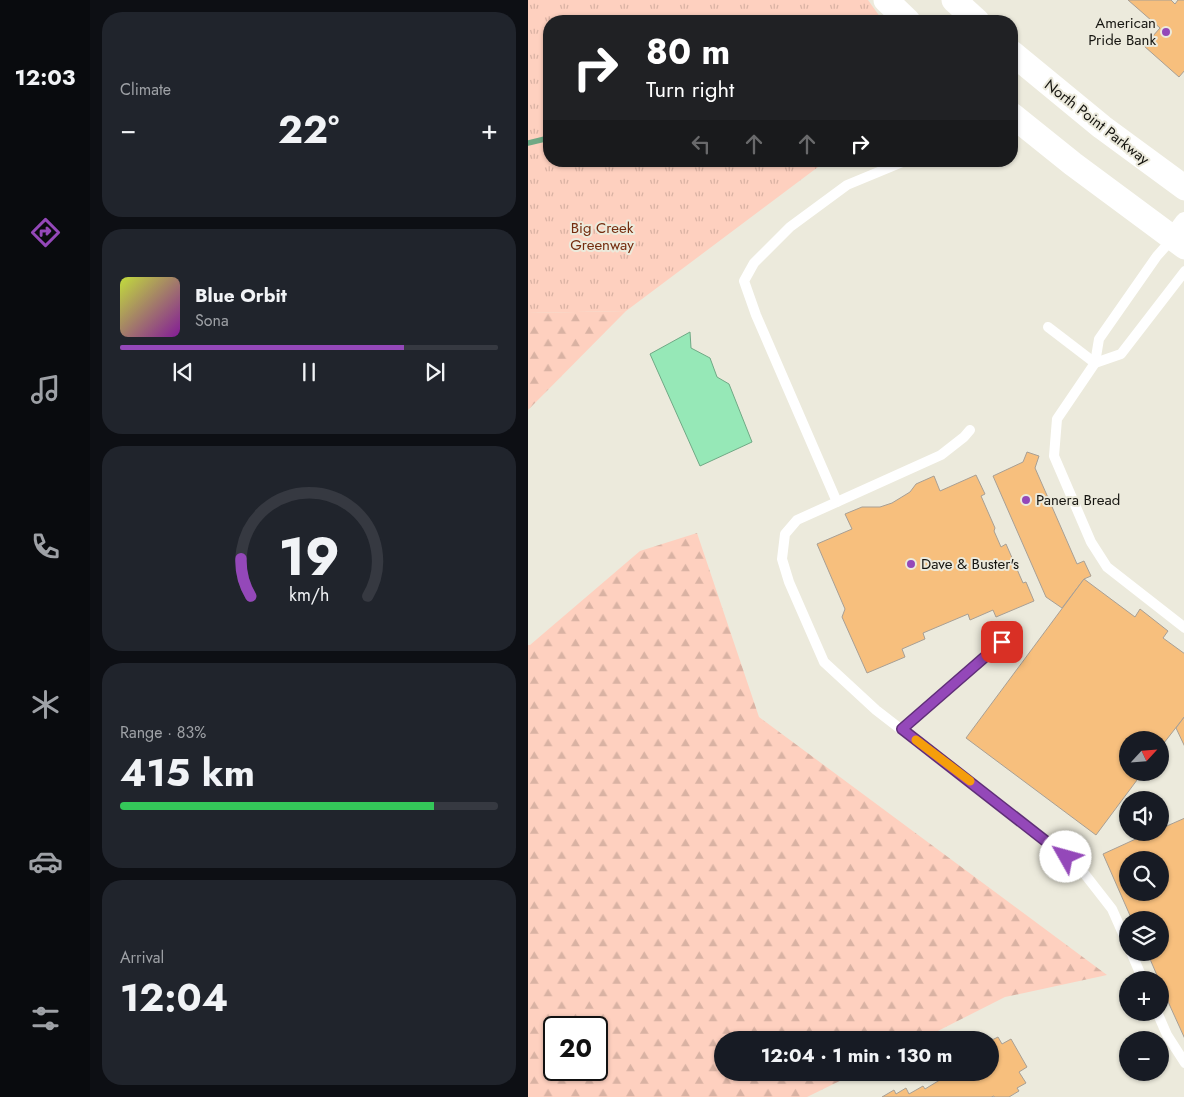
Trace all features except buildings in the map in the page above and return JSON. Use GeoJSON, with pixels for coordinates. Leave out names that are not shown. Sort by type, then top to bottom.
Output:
{"type":"FeatureCollection","features":[{"type":"Feature","properties":{"kind":"street"},"geometry":{"type":"LineString","coordinates":[[886,0],[902,15]]}},
{"type":"Feature","properties":{"kind":"street"},"geometry":{"type":"LineString","coordinates":[[954,0],[970,15]]}},
{"type":"Feature","properties":{"kind":"street","name":"North Point Parkway"},"geometry":{"type":"LineString","coordinates":[[1018,57],[1102,127],[1184,188]]}},
{"type":"Feature","properties":{"kind":"street"},"geometry":{"type":"LineString","coordinates":[[1018,120],[1073,164],[1181,236]]}},
{"type":"Feature","properties":{"kind":"lane"},"geometry":{"type":"LineString","coordinates":[[837,502],[756,316],[744,281],[754,263],[790,226],[847,185],[890,167]]}},
{"type":"Feature","properties":{"kind":"lane"},"geometry":{"type":"LineString","coordinates":[[1181,236],[1157,256],[1099,340],[1095,363],[1057,419],[1054,456],[1091,542],[1108,566],[1184,628]]}},
{"type":"Feature","properties":{"kind":"lane"},"geometry":{"type":"LineString","coordinates":[[1095,363],[1122,354],[1184,272]]}},
{"type":"Feature","properties":{"kind":"lane"},"geometry":{"type":"LineString","coordinates":[[1048,327],[1095,363]]}},
{"type":"Feature","properties":{"kind":"lane"},"geometry":{"type":"LineString","coordinates":[[970,430],[941,455],[797,520],[785,534],[782,559],[789,582],[824,662],[876,710],[1080,868],[1112,909],[1119,925]]}},
{"type":"Feature","properties":{"kind":"lane"},"geometry":{"type":"LineString","coordinates":[[902,729],[1017,629]]}},
{"type":"Feature","properties":{"kind":"lane"},"geometry":{"type":"LineString","coordinates":[[1162,1021],[1167,1035],[1184,1063]]}},
{"type":"Feature","properties":{"kind":"green space","name":"Big Creek Greenway"},"geometry":{"type":"Polygon","coordinates":[[[528,0],[868,0],[879,15],[543,15],[543,167],[818,167],[626,311],[528,313],[528,0]]]}},
{"type":"Feature","properties":{"kind":"green space"},"geometry":{"type":"Polygon","coordinates":[[[626,311],[528,410],[528,313],[626,311]]]}},
{"type":"Feature","properties":{"kind":"green space"},"geometry":{"type":"Polygon","coordinates":[[[697,533],[759,717],[1107,975],[1005,997],[938,1031],[714,1031],[714,1081],[840,1081],[807,1097],[528,1097],[528,645],[640,551],[697,533]]]}},
{"type":"Feature","properties":{"kind":"shaded area"},"geometry":{"type":"Polygon","coordinates":[[[690,332],[691,348],[710,358],[717,377],[729,384],[752,442],[700,466],[650,354],[690,332]]]}},
{"type":"Feature","properties":{"kind":"waterway"},"geometry":{"type":"LineString","coordinates":[[528,143],[543,139]]}},
{"type":"Feature","properties":{"kind":"slow traffic"},"geometry":{"type":"LineString","coordinates":[[916,740],[970,781]]}},
{"type":"Feature","properties":{"kind":"place","name":"American Pride Bank"},"geometry":{"type":"Point","coordinates":[1166,32]}},
{"type":"Feature","properties":{"kind":"place","name":"Panera Bread"},"geometry":{"type":"Point","coordinates":[1026,500]}},
{"type":"Feature","properties":{"kind":"place","name":"Dave & Buster's"},"geometry":{"type":"Point","coordinates":[911,564]}},
{"type":"Feature","properties":{"kind":"route"},"geometry":{"type":"LineString","coordinates":[[1002,642],[902,729],[1066,857]]}}]}
